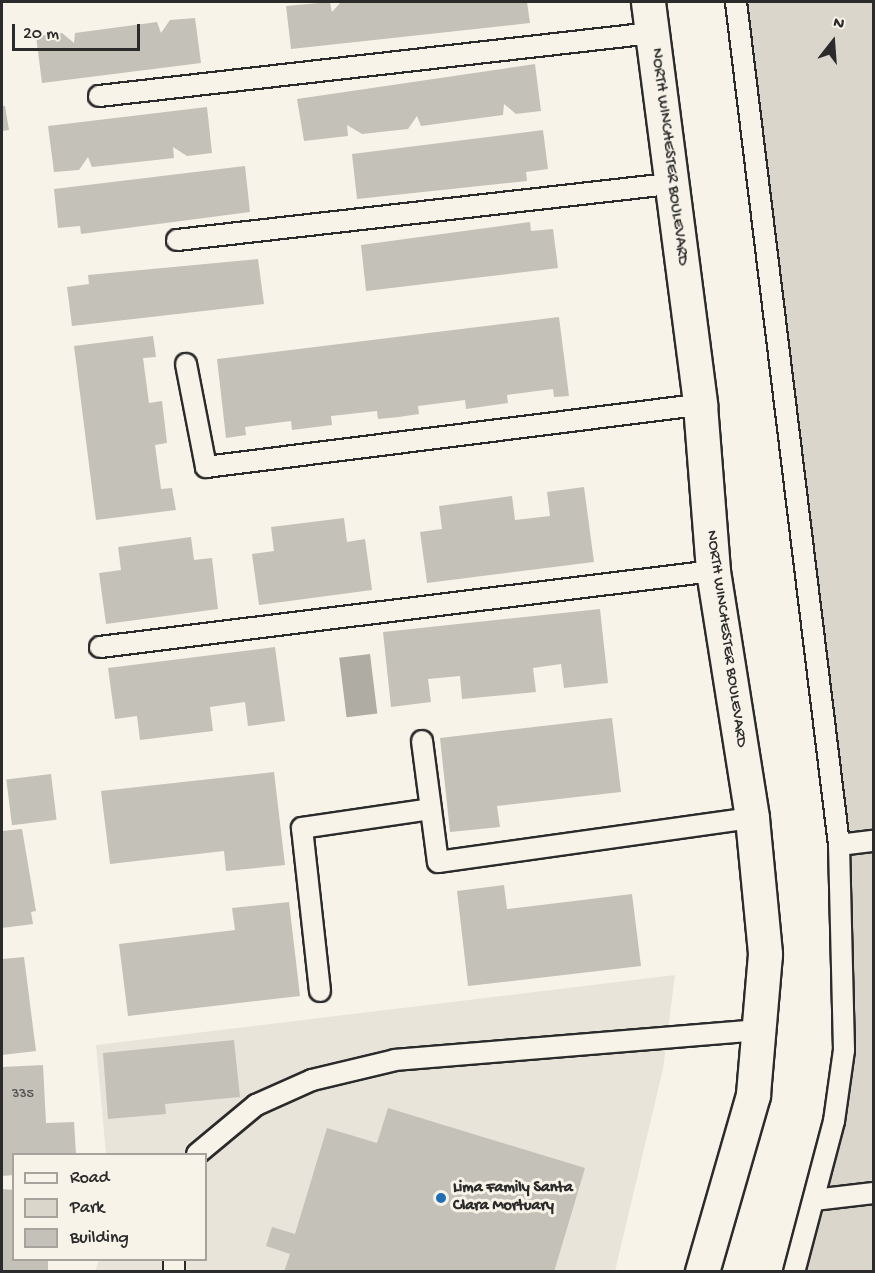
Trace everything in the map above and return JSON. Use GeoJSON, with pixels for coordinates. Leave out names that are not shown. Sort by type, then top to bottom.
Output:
{"type":"FeatureCollection","features":[{"type":"Feature","properties":{"kind":"main road","name":"NORTH WINCHESTER BOULEVARD"},"geometry":{"type":"LineString","coordinates":[[650,17],[700,405],[713,571],[752,818],[765,954],[762,1030],[734,1173],[702,1272]]}},
{"type":"Feature","properties":{"kind":"lane"},"geometry":{"type":"LineString","coordinates":[[736,2],[839,845],[844,1050],[814,1200],[794,1272]]}},
{"type":"Feature","properties":{"kind":"lane"},"geometry":{"type":"LineString","coordinates":[[99,96],[650,17]]}},
{"type":"Feature","properties":{"kind":"lane"},"geometry":{"type":"LineString","coordinates":[[177,240],[672,184]]}},
{"type":"Feature","properties":{"kind":"lane"},"geometry":{"type":"LineString","coordinates":[[186,364],[206,467],[700,405]]}},
{"type":"Feature","properties":{"kind":"lane"},"geometry":{"type":"LineString","coordinates":[[100,647],[713,571]]}},
{"type":"Feature","properties":{"kind":"lane"},"geometry":{"type":"LineString","coordinates":[[422,741],[438,862],[752,818]]}},
{"type":"Feature","properties":{"kind":"lane"},"geometry":{"type":"LineString","coordinates":[[320,991],[302,828],[431,809]]}},
{"type":"Feature","properties":{"kind":"lane"},"geometry":{"type":"LineString","coordinates":[[839,845],[873,841]]}},
{"type":"Feature","properties":{"kind":"lane"},"geometry":{"type":"LineString","coordinates":[[199,1153],[256,1105],[312,1080],[395,1060],[762,1030]]}},
{"type":"Feature","properties":{"kind":"lane"},"geometry":{"type":"LineString","coordinates":[[814,1200],[873,1192]]}},
{"type":"Feature","properties":{"kind":"shaded area"},"geometry":{"type":"Polygon","coordinates":[[[370,654],[377,714],[347,717],[339,658],[370,654]]]}},
{"type":"Feature","properties":{"kind":"shaded area"},"geometry":{"type":"Polygon","coordinates":[[[675,975],[663,1069],[615,1271],[95,1272],[99,1261],[207,1261],[207,1153],[106,1153],[96,1045],[675,975]]]}},
{"type":"Feature","properties":{"kind":"green space"},"geometry":{"type":"Polygon","coordinates":[[[725,2],[873,2],[873,1271],[782,1271],[822,1142],[839,1026],[836,891],[725,2]]]}},
{"type":"Feature","properties":{"kind":"building"},"geometry":{"type":"Polygon","coordinates":[[[330,2],[332,12],[341,2],[527,2],[530,23],[291,49],[286,6],[330,2]]]}},
{"type":"Feature","properties":{"kind":"building"},"geometry":{"type":"Polygon","coordinates":[[[195,18],[201,63],[42,83],[36,36],[62,33],[74,43],[75,33],[157,22],[161,33],[170,20],[195,18]]]}},
{"type":"Feature","properties":{"kind":"building"},"geometry":{"type":"Polygon","coordinates":[[[535,64],[541,111],[516,114],[504,104],[503,115],[421,126],[417,116],[408,129],[362,134],[347,125],[348,136],[304,141],[297,99],[535,64]]]}},
{"type":"Feature","properties":{"kind":"building"},"geometry":{"type":"Polygon","coordinates":[[[2,106],[5,106],[9,130],[2,131],[2,106]]]}},
{"type":"Feature","properties":{"kind":"building"},"geometry":{"type":"Polygon","coordinates":[[[207,107],[212,153],[187,156],[173,147],[174,158],[92,167],[88,157],[79,170],[54,172],[48,126],[207,107]]]}},
{"type":"Feature","properties":{"kind":"building"},"geometry":{"type":"Polygon","coordinates":[[[543,130],[548,169],[526,172],[527,181],[357,199],[352,154],[543,130]]]}},
{"type":"Feature","properties":{"kind":"building"},"geometry":{"type":"Polygon","coordinates":[[[245,166],[250,212],[81,234],[80,226],[58,228],[54,189],[245,166]]]}},
{"type":"Feature","properties":{"kind":"building"},"geometry":{"type":"Polygon","coordinates":[[[530,222],[531,231],[553,229],[558,268],[366,291],[361,245],[530,222]]]}},
{"type":"Feature","properties":{"kind":"building"},"geometry":{"type":"Polygon","coordinates":[[[258,259],[264,304],[72,326],[67,287],[89,284],[88,275],[258,259]]]}},
{"type":"Feature","properties":{"kind":"building"},"geometry":{"type":"Polygon","coordinates":[[[559,317],[569,396],[554,397],[553,389],[507,395],[508,403],[466,409],[465,400],[418,406],[419,414],[399,417],[378,419],[377,411],[331,416],[332,425],[292,430],[291,421],[245,427],[246,435],[226,438],[217,359],[559,317]]]}},
{"type":"Feature","properties":{"kind":"building"},"geometry":{"type":"Polygon","coordinates":[[[153,336],[156,357],[143,358],[149,403],[162,401],[167,443],[155,445],[161,489],[172,488],[176,510],[96,520],[74,346],[153,336]]]}},
{"type":"Feature","properties":{"kind":"building"},"geometry":{"type":"Polygon","coordinates":[[[584,487],[594,562],[427,583],[420,532],[442,529],[439,506],[512,496],[515,520],[550,516],[547,492],[584,487]]]}},
{"type":"Feature","properties":{"kind":"building"},"geometry":{"type":"Polygon","coordinates":[[[344,518],[347,542],[365,539],[372,590],[259,605],[252,554],[274,551],[271,527],[344,518]]]}},
{"type":"Feature","properties":{"kind":"building"},"geometry":{"type":"Polygon","coordinates":[[[191,537],[194,560],[212,558],[218,609],[106,624],[99,573],[121,570],[118,547],[191,537]]]}},
{"type":"Feature","properties":{"kind":"building"},"geometry":{"type":"Polygon","coordinates":[[[600,609],[608,683],[564,688],[561,664],[533,668],[536,692],[462,699],[460,676],[428,679],[431,702],[391,707],[383,632],[600,609]]]}},
{"type":"Feature","properties":{"kind":"building"},"geometry":{"type":"Polygon","coordinates":[[[275,647],[285,721],[248,726],[245,702],[210,707],[213,731],[140,740],[137,716],[115,719],[108,668],[275,647]]]}},
{"type":"Feature","properties":{"kind":"building"},"geometry":{"type":"Polygon","coordinates":[[[612,718],[621,792],[497,806],[500,827],[450,832],[440,738],[612,718]]]}},
{"type":"Feature","properties":{"kind":"building"},"geometry":{"type":"Polygon","coordinates":[[[274,772],[285,865],[226,871],[224,851],[110,864],[101,791],[274,772]]]}},
{"type":"Feature","properties":{"kind":"building"},"geometry":{"type":"Polygon","coordinates":[[[51,774],[57,820],[12,825],[6,779],[51,774]]]}},
{"type":"Feature","properties":{"kind":"building"},"geometry":{"type":"Polygon","coordinates":[[[22,829],[36,911],[31,912],[33,924],[2,928],[2,831],[22,829]]]}},
{"type":"Feature","properties":{"kind":"building"},"geometry":{"type":"Polygon","coordinates":[[[504,885],[507,909],[632,894],[641,966],[468,986],[457,891],[504,885]]]}},
{"type":"Feature","properties":{"kind":"building"},"geometry":{"type":"Polygon","coordinates":[[[289,902],[300,996],[128,1016],[119,944],[235,930],[232,908],[289,902]]]}},
{"type":"Feature","properties":{"kind":"building"},"geometry":{"type":"Polygon","coordinates":[[[24,957],[36,1051],[2,1055],[2,959],[24,957]]]}},
{"type":"Feature","properties":{"kind":"building"},"geometry":{"type":"Polygon","coordinates":[[[234,1040],[240,1097],[165,1104],[166,1114],[108,1119],[103,1053],[234,1040]]]}},
{"type":"Feature","properties":{"kind":"building"},"geometry":{"type":"Polygon","coordinates":[[[43,1065],[46,1123],[74,1122],[76,1153],[12,1153],[12,1175],[2,1176],[2,1067],[43,1065]]]}},
{"type":"Feature","properties":{"kind":"building","name":"Lima Family Santa Clara Mortuary"},"geometry":{"type":"Polygon","coordinates":[[[388,1108],[585,1168],[554,1272],[284,1272],[290,1254],[266,1246],[272,1227],[295,1234],[327,1128],[377,1143],[388,1108]]]}},
{"type":"Feature","properties":{"kind":"building"},"geometry":{"type":"Polygon","coordinates":[[[2,1189],[12,1190],[12,1261],[48,1261],[48,1272],[2,1272],[2,1189]]]}},
{"type":"Feature","properties":{"kind":"place","name":"Lima Family Santa Clara Mortuary"},"geometry":{"type":"Point","coordinates":[441,1198]}}]}
